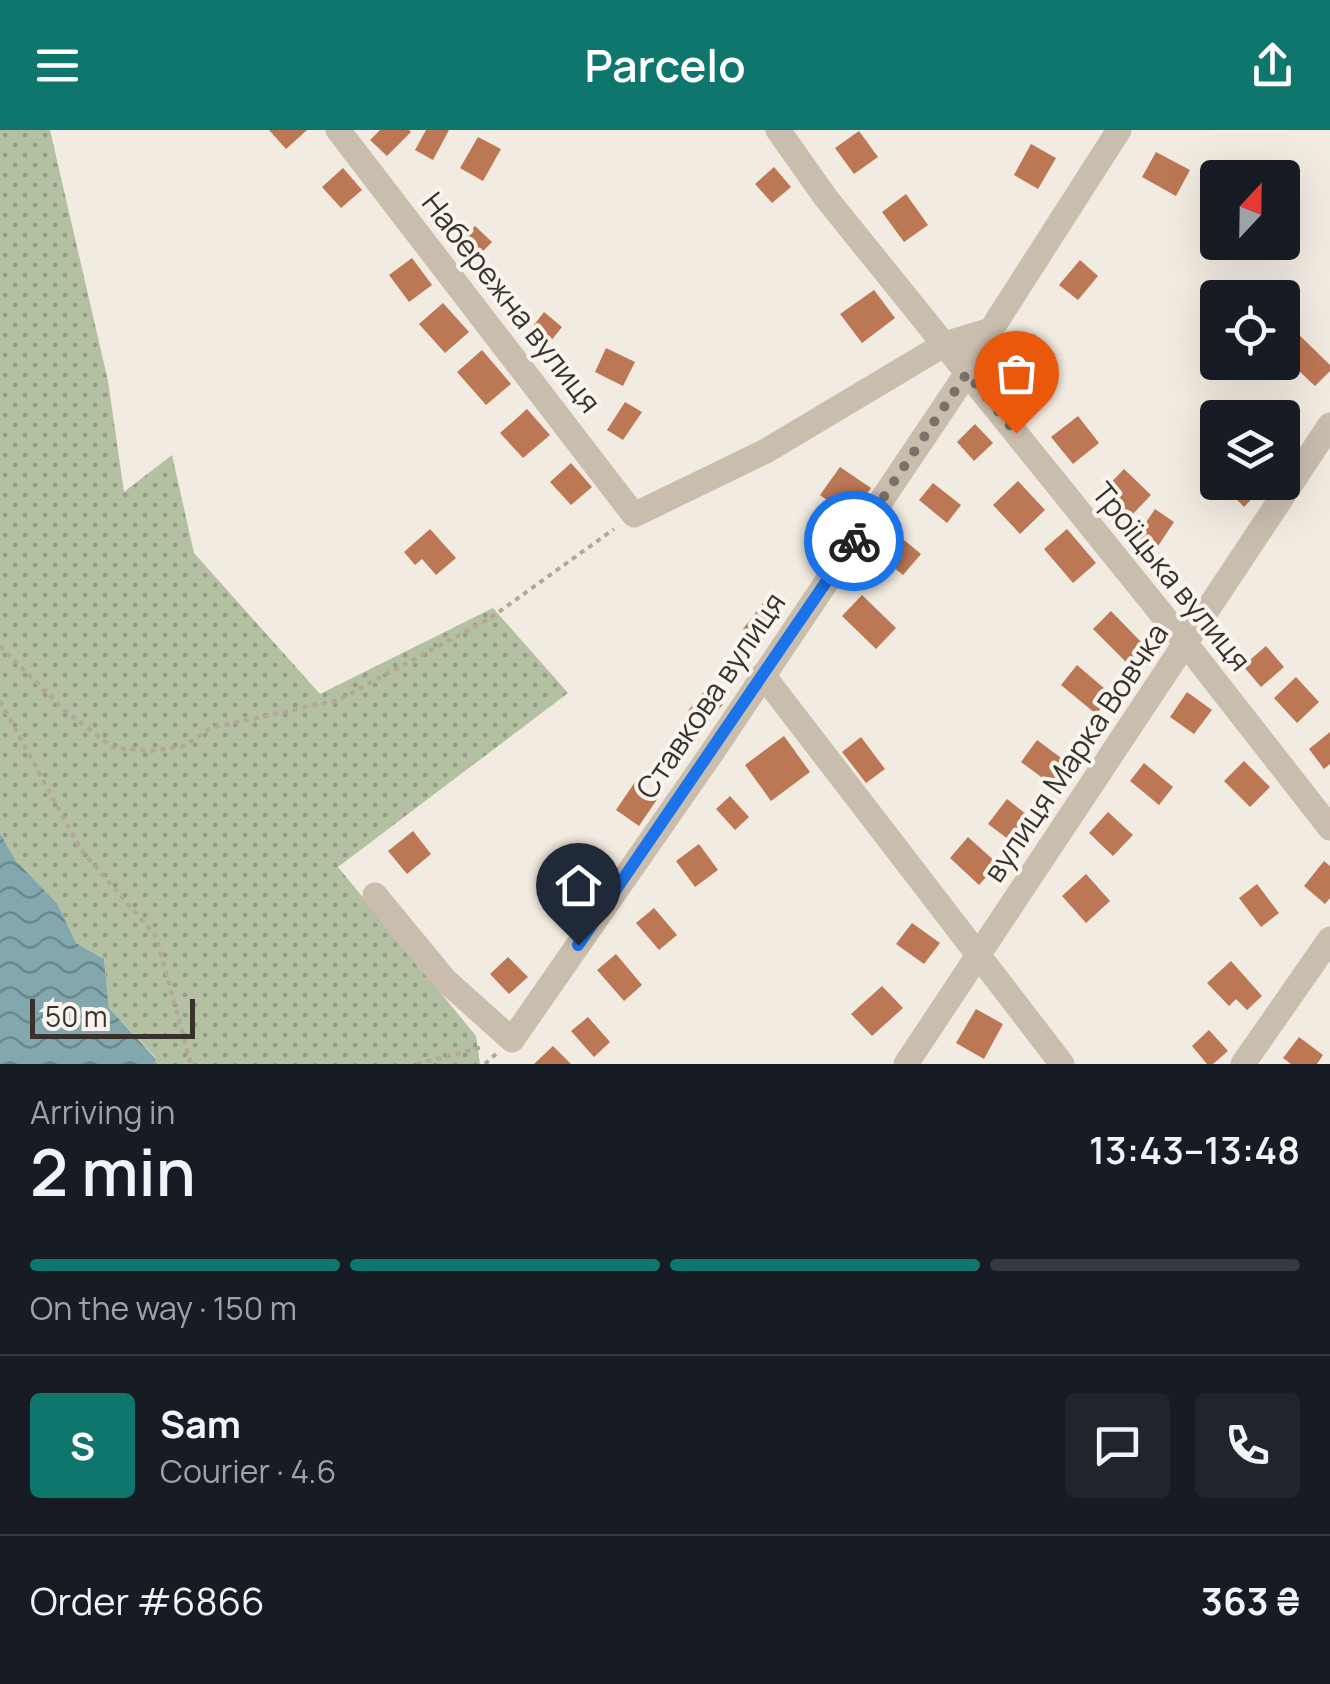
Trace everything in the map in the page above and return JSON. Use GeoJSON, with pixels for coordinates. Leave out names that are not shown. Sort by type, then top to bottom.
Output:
{"type":"FeatureCollection","features":[{"type":"Feature","properties":{"kind":"street","name":"Набережна вулиця"},"geometry":{"type":"LineString","coordinates":[[338,130],[634,514]]}},
{"type":"Feature","properties":{"kind":"street","name":"Троїцька вулиця"},"geometry":{"type":"LineString","coordinates":[[778,130],[826,198],[1330,828]]}},
{"type":"Feature","properties":{"kind":"street","name":"Ставкова вулиця"},"geometry":{"type":"LineString","coordinates":[[512,1040],[967,373],[1119,130]]}},
{"type":"Feature","properties":{"kind":"street"},"geometry":{"type":"LineString","coordinates":[[634,514],[766,451],[945,344],[991,330]]}},
{"type":"Feature","properties":{"kind":"street","name":"вулиця Марка Вовчка"},"geometry":{"type":"LineString","coordinates":[[906,1064],[1330,425]]}},
{"type":"Feature","properties":{"kind":"street"},"geometry":{"type":"LineString","coordinates":[[763,675],[1062,1064]]}},
{"type":"Feature","properties":{"kind":"street"},"geometry":{"type":"LineString","coordinates":[[375,895],[445,980],[512,1040]]}},
{"type":"Feature","properties":{"kind":"street"},"geometry":{"type":"LineString","coordinates":[[1244,1064],[1330,940]]}},
{"type":"Feature","properties":{"kind":"path"},"geometry":{"type":"LineString","coordinates":[[0,646],[64,710],[114,748],[152,751],[184,746],[211,728],[338,700],[489,619],[634,514]]}},
{"type":"Feature","properties":{"kind":"path"},"geometry":{"type":"LineString","coordinates":[[0,701],[81,850],[156,936],[191,1064]]}},
{"type":"Feature","properties":{"kind":"path"},"geometry":{"type":"LineString","coordinates":[[416,1064],[512,1040]]}},
{"type":"Feature","properties":{"kind":"green space"},"geometry":{"type":"Polygon","coordinates":[[[0,130],[50,130],[108,381],[124,492],[172,455],[194,553],[320,694],[493,608],[568,693],[338,867],[476,1036],[480,1064],[154,1064],[156,1058],[109,1008],[104,959],[76,943],[57,903],[16,861],[0,833],[0,130]]]}},
{"type":"Feature","properties":{"kind":"water"},"geometry":{"type":"Polygon","coordinates":[[[0,833],[16,861],[57,903],[76,943],[104,959],[109,1008],[156,1059],[154,1064],[0,1064],[0,833]]]}},
{"type":"Feature","properties":{"kind":"building"},"geometry":{"type":"Polygon","coordinates":[[[269,130],[307,130],[286,149],[269,130]]]}},
{"type":"Feature","properties":{"kind":"building"},"geometry":{"type":"Polygon","coordinates":[[[380,130],[411,132],[387,156],[370,140],[380,130]]]}},
{"type":"Feature","properties":{"kind":"building"},"geometry":{"type":"Polygon","coordinates":[[[426,130],[449,130],[433,160],[415,150],[426,130]]]}},
{"type":"Feature","properties":{"kind":"building"},"geometry":{"type":"Polygon","coordinates":[[[859,131],[878,157],[854,174],[835,148],[859,131]]]}},
{"type":"Feature","properties":{"kind":"building"},"geometry":{"type":"Polygon","coordinates":[[[478,137],[501,149],[483,181],[460,168],[478,137]]]}},
{"type":"Feature","properties":{"kind":"building"},"geometry":{"type":"Polygon","coordinates":[[[1031,144],[1056,158],[1038,189],[1014,175],[1031,144]]]}},
{"type":"Feature","properties":{"kind":"building"},"geometry":{"type":"Polygon","coordinates":[[[1156,152],[1190,170],[1176,196],[1142,177],[1156,152]]]}},
{"type":"Feature","properties":{"kind":"building"},"geometry":{"type":"Polygon","coordinates":[[[774,167],[791,187],[772,203],[755,184],[774,167]]]}},
{"type":"Feature","properties":{"kind":"building"},"geometry":{"type":"Polygon","coordinates":[[[343,168],[362,190],[341,208],[322,187],[343,168]]]}},
{"type":"Feature","properties":{"kind":"building"},"geometry":{"type":"Polygon","coordinates":[[[906,194],[928,225],[904,242],[882,212],[906,194]]]}},
{"type":"Feature","properties":{"kind":"building"},"geometry":{"type":"Polygon","coordinates":[[[475,226],[492,242],[472,262],[455,246],[475,226]]]}},
{"type":"Feature","properties":{"kind":"building"},"geometry":{"type":"Polygon","coordinates":[[[412,258],[432,285],[409,302],[389,275],[412,258]]]}},
{"type":"Feature","properties":{"kind":"building"},"geometry":{"type":"Polygon","coordinates":[[[1080,260],[1098,276],[1078,300],[1059,285],[1080,260]]]}},
{"type":"Feature","properties":{"kind":"building"},"geometry":{"type":"Polygon","coordinates":[[[874,290],[895,318],[862,343],[840,314],[874,290]]]}},
{"type":"Feature","properties":{"kind":"building"},"geometry":{"type":"Polygon","coordinates":[[[443,303],[469,332],[445,353],[419,324],[443,303]]]}},
{"type":"Feature","properties":{"kind":"building"},"geometry":{"type":"Polygon","coordinates":[[[544,312],[562,327],[542,352],[524,338],[544,312]]]}},
{"type":"Feature","properties":{"kind":"building"},"geometry":{"type":"Polygon","coordinates":[[[1034,334],[1055,354],[1033,378],[1011,357],[1034,334]]]}},
{"type":"Feature","properties":{"kind":"building"},"geometry":{"type":"Polygon","coordinates":[[[1300,336],[1330,365],[1330,371],[1315,386],[1300,372],[1300,336]]]}},
{"type":"Feature","properties":{"kind":"building"},"geometry":{"type":"Polygon","coordinates":[[[606,348],[635,362],[623,386],[595,372],[606,348]]]}},
{"type":"Feature","properties":{"kind":"building"},"geometry":{"type":"Polygon","coordinates":[[[482,350],[511,384],[486,405],[457,372],[482,350]]]}},
{"type":"Feature","properties":{"kind":"building"},"geometry":{"type":"Polygon","coordinates":[[[625,402],[642,412],[623,440],[607,430],[625,402]]]}},
{"type":"Feature","properties":{"kind":"building"},"geometry":{"type":"Polygon","coordinates":[[[527,409],[550,435],[523,458],[500,433],[527,409]]]}},
{"type":"Feature","properties":{"kind":"building"},"geometry":{"type":"Polygon","coordinates":[[[1078,416],[1099,443],[1073,464],[1051,437],[1078,416]]]}},
{"type":"Feature","properties":{"kind":"building"},"geometry":{"type":"Polygon","coordinates":[[[975,424],[993,443],[974,461],[957,442],[975,424]]]}},
{"type":"Feature","properties":{"kind":"building"},"geometry":{"type":"Polygon","coordinates":[[[571,463],[592,487],[571,505],[550,482],[571,463]]]}},
{"type":"Feature","properties":{"kind":"building"},"geometry":{"type":"Polygon","coordinates":[[[840,467],[871,488],[851,517],[820,495],[840,467]]]}},
{"type":"Feature","properties":{"kind":"building"},"geometry":{"type":"Polygon","coordinates":[[[1124,469],[1151,495],[1131,516],[1104,490],[1124,469]]]}},
{"type":"Feature","properties":{"kind":"building"},"geometry":{"type":"Polygon","coordinates":[[[1018,481],[1045,510],[1020,534],[993,505],[1018,481]]]}},
{"type":"Feature","properties":{"kind":"building"},"geometry":{"type":"Polygon","coordinates":[[[933,483],[961,505],[947,523],[919,500],[933,483]]]}},
{"type":"Feature","properties":{"kind":"building"},"geometry":{"type":"Polygon","coordinates":[[[1155,509],[1174,522],[1156,549],[1137,536],[1155,509]]]}},
{"type":"Feature","properties":{"kind":"building"},"geometry":{"type":"Polygon","coordinates":[[[430,529],[456,558],[436,575],[422,559],[415,565],[404,552],[430,529]]]}},
{"type":"Feature","properties":{"kind":"building"},"geometry":{"type":"Polygon","coordinates":[[[1067,529],[1096,563],[1073,583],[1044,549],[1067,529]]]}},
{"type":"Feature","properties":{"kind":"building"},"geometry":{"type":"Polygon","coordinates":[[[893,531],[921,554],[903,575],[875,552],[893,531]]]}},
{"type":"Feature","properties":{"kind":"building"},"geometry":{"type":"Polygon","coordinates":[[[862,595],[896,628],[876,649],[842,616],[862,595]]]}},
{"type":"Feature","properties":{"kind":"building"},"geometry":{"type":"Polygon","coordinates":[[[764,602],[782,616],[760,643],[743,629],[764,602]]]}},
{"type":"Feature","properties":{"kind":"building"},"geometry":{"type":"Polygon","coordinates":[[[1111,611],[1145,646],[1127,663],[1093,629],[1111,611]]]}},
{"type":"Feature","properties":{"kind":"building"},"geometry":{"type":"Polygon","coordinates":[[[1266,646],[1284,667],[1261,687],[1243,666],[1266,646]]]}},
{"type":"Feature","properties":{"kind":"building"},"geometry":{"type":"Polygon","coordinates":[[[1077,665],[1112,695],[1096,714],[1061,685],[1077,665]]]}},
{"type":"Feature","properties":{"kind":"building"},"geometry":{"type":"Polygon","coordinates":[[[1296,677],[1319,702],[1297,723],[1274,698],[1296,677]]]}},
{"type":"Feature","properties":{"kind":"building"},"geometry":{"type":"Polygon","coordinates":[[[705,690],[723,704],[706,725],[688,711],[705,690]]]}},
{"type":"Feature","properties":{"kind":"building"},"geometry":{"type":"Polygon","coordinates":[[[1187,692],[1212,710],[1194,734],[1170,717],[1187,692]]]}},
{"type":"Feature","properties":{"kind":"building"},"geometry":{"type":"Polygon","coordinates":[[[1330,732],[1330,764],[1324,769],[1309,749],[1330,732]]]}},
{"type":"Feature","properties":{"kind":"building"},"geometry":{"type":"Polygon","coordinates":[[[784,736],[810,772],[771,801],[745,765],[784,736]]]}},
{"type":"Feature","properties":{"kind":"building"},"geometry":{"type":"Polygon","coordinates":[[[861,737],[885,769],[866,783],[842,752],[861,737]]]}},
{"type":"Feature","properties":{"kind":"building"},"geometry":{"type":"Polygon","coordinates":[[[1037,740],[1068,763],[1052,785],[1021,762],[1037,740]]]}},
{"type":"Feature","properties":{"kind":"building"},"geometry":{"type":"Polygon","coordinates":[[[1244,761],[1270,787],[1250,807],[1224,781],[1244,761]]]}},
{"type":"Feature","properties":{"kind":"building"},"geometry":{"type":"Polygon","coordinates":[[[1144,763],[1173,787],[1159,805],[1130,781],[1144,763]]]}},
{"type":"Feature","properties":{"kind":"building"},"geometry":{"type":"Polygon","coordinates":[[[635,782],[658,798],[639,826],[616,810],[635,782]]]}},
{"type":"Feature","properties":{"kind":"building"},"geometry":{"type":"Polygon","coordinates":[[[730,796],[749,817],[735,830],[716,809],[730,796]]]}},
{"type":"Feature","properties":{"kind":"building"},"geometry":{"type":"Polygon","coordinates":[[[1007,799],[1031,818],[1012,842],[988,824],[1007,799]]]}},
{"type":"Feature","properties":{"kind":"building"},"geometry":{"type":"Polygon","coordinates":[[[1108,812],[1133,835],[1113,856],[1089,833],[1108,812]]]}},
{"type":"Feature","properties":{"kind":"building"},"geometry":{"type":"Polygon","coordinates":[[[413,831],[431,854],[407,874],[388,851],[413,831]]]}},
{"type":"Feature","properties":{"kind":"building"},"geometry":{"type":"Polygon","coordinates":[[[968,837],[998,864],[979,885],[950,858],[968,837]]]}},
{"type":"Feature","properties":{"kind":"building"},"geometry":{"type":"Polygon","coordinates":[[[699,844],[718,870],[695,887],[676,861],[699,844]]]}},
{"type":"Feature","properties":{"kind":"building"},"geometry":{"type":"Polygon","coordinates":[[[584,848],[611,874],[591,895],[564,869],[584,848]]]}},
{"type":"Feature","properties":{"kind":"building"},"geometry":{"type":"Polygon","coordinates":[[[1324,861],[1330,866],[1330,898],[1325,904],[1304,886],[1324,861]]]}},
{"type":"Feature","properties":{"kind":"building"},"geometry":{"type":"Polygon","coordinates":[[[1086,874],[1110,901],[1086,923],[1062,896],[1086,874]]]}},
{"type":"Feature","properties":{"kind":"building"},"geometry":{"type":"Polygon","coordinates":[[[553,881],[579,911],[563,925],[537,895],[553,881]]]}},
{"type":"Feature","properties":{"kind":"building"},"geometry":{"type":"Polygon","coordinates":[[[1257,884],[1279,913],[1261,927],[1239,898],[1257,884]]]}},
{"type":"Feature","properties":{"kind":"building"},"geometry":{"type":"Polygon","coordinates":[[[654,908],[677,935],[659,950],[636,923],[654,908]]]}},
{"type":"Feature","properties":{"kind":"building"},"geometry":{"type":"Polygon","coordinates":[[[912,923],[940,943],[924,964],[896,944],[912,923]]]}},
{"type":"Feature","properties":{"kind":"building"},"geometry":{"type":"Polygon","coordinates":[[[616,954],[642,985],[624,1001],[597,970],[616,954]]]}},
{"type":"Feature","properties":{"kind":"building"},"geometry":{"type":"Polygon","coordinates":[[[508,957],[528,977],[509,994],[490,974],[508,957]]]}},
{"type":"Feature","properties":{"kind":"building"},"geometry":{"type":"Polygon","coordinates":[[[1231,961],[1262,996],[1247,1010],[1236,999],[1229,1006],[1207,983],[1231,961]]]}},
{"type":"Feature","properties":{"kind":"building"},"geometry":{"type":"Polygon","coordinates":[[[882,986],[903,1008],[872,1036],[851,1014],[882,986]]]}},
{"type":"Feature","properties":{"kind":"building"},"geometry":{"type":"Polygon","coordinates":[[[976,1009],[1003,1024],[984,1059],[956,1043],[976,1009]]]}},
{"type":"Feature","properties":{"kind":"building"},"geometry":{"type":"Polygon","coordinates":[[[588,1017],[610,1042],[594,1057],[571,1031],[588,1017]]]}},
{"type":"Feature","properties":{"kind":"building"},"geometry":{"type":"Polygon","coordinates":[[[1209,1030],[1228,1051],[1213,1064],[1207,1064],[1192,1046],[1209,1030]]]}},
{"type":"Feature","properties":{"kind":"building"},"geometry":{"type":"Polygon","coordinates":[[[1299,1037],[1323,1055],[1317,1064],[1291,1064],[1283,1058],[1299,1037]]]}},
{"type":"Feature","properties":{"kind":"building"},"geometry":{"type":"Polygon","coordinates":[[[553,1046],[571,1064],[534,1064],[553,1046]]]}},
{"type":"Feature","properties":{"kind":"way so far"},"geometry":{"type":"LineString","coordinates":[[854,541],[967,373],[1016,433]]}},
{"type":"Feature","properties":{"kind":"route"},"geometry":{"type":"LineString","coordinates":[[578,945],[854,541]]}}]}
